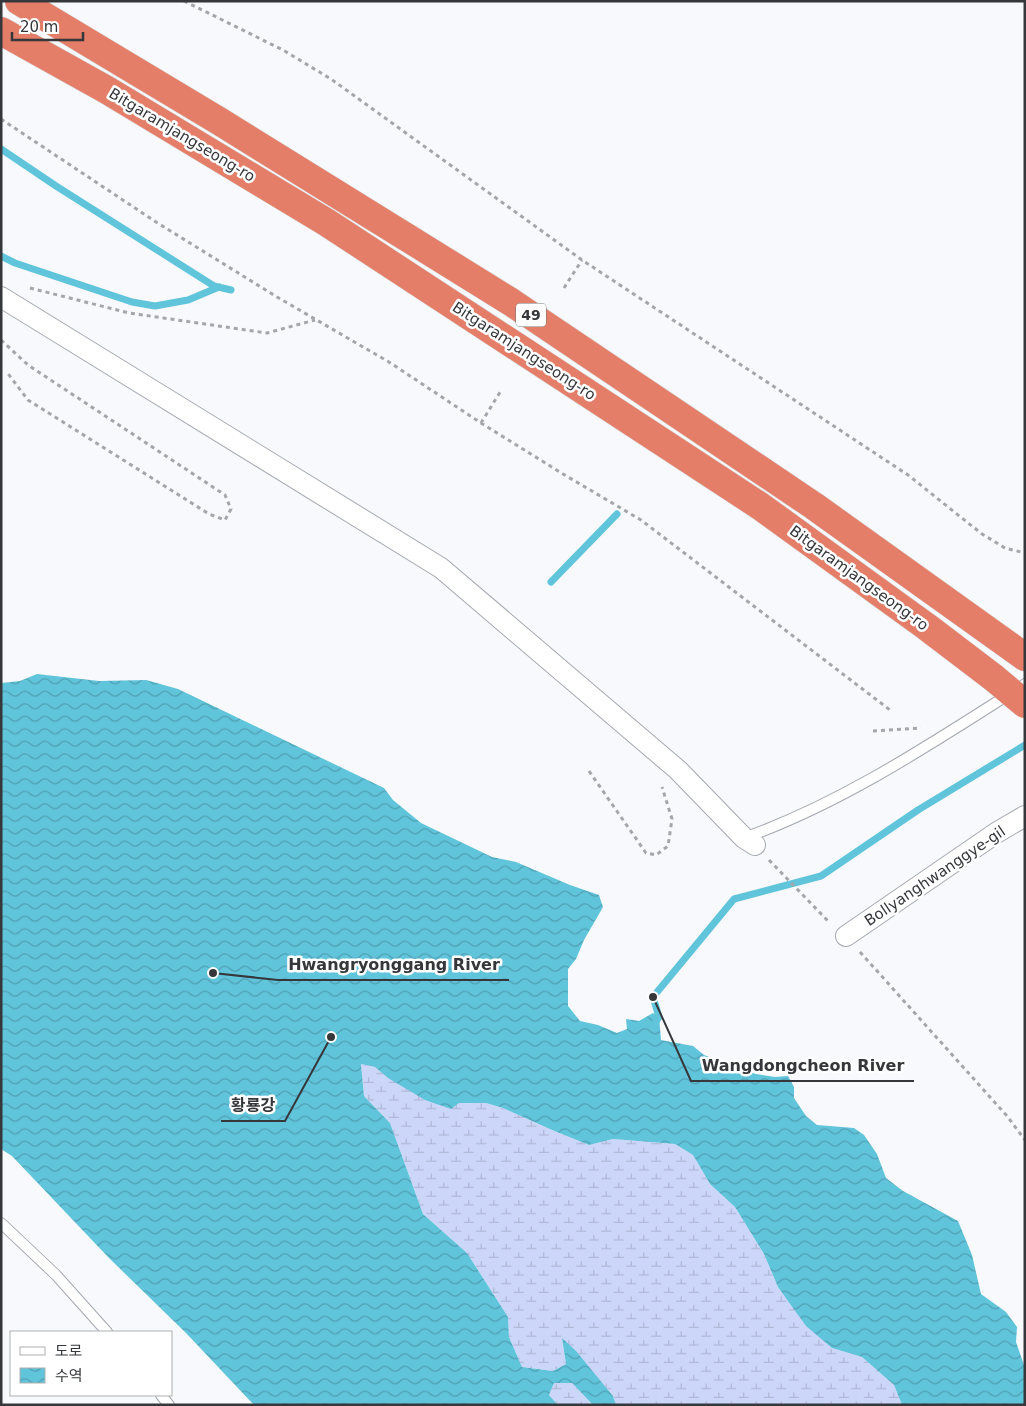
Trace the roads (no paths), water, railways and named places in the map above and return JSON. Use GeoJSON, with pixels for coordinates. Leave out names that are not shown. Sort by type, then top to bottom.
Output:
{"type":"FeatureCollection","features":[{"type":"Feature","properties":{"kind":"highway","name":"Bitgaramjangseong-ro"},"geometry":{"type":"LineString","coordinates":[[19,1],[511,302],[814,506],[920,580],[1025,657]]}},
{"type":"Feature","properties":{"kind":"highway","name":"Bitgaramjangseong-ro"},"geometry":{"type":"LineString","coordinates":[[1,31],[116,95],[334,228],[760,506],[927,627],[1025,704]]}},
{"type":"Feature","properties":{"kind":"street"},"geometry":{"type":"LineString","coordinates":[[1,297],[441,568],[678,770],[749,841]]}},
{"type":"Feature","properties":{"kind":"street","name":"Bollyanghwanggye-gil"},"geometry":{"type":"LineString","coordinates":[[839,931],[1025,816]]}},
{"type":"Feature","properties":{"kind":"lane"},"geometry":{"type":"LineString","coordinates":[[749,841],[866,781],[1025,684]]}},
{"type":"Feature","properties":{"kind":"lane"},"geometry":{"type":"LineString","coordinates":[[1,1223],[56,1275],[106,1331]]}},
{"type":"Feature","properties":{"kind":"water"},"geometry":{"type":"Polygon","coordinates":[[[37,674],[99,681],[146,680],[178,689],[384,788],[393,800],[421,823],[492,857],[516,862],[599,895],[603,907],[584,940],[576,959],[568,969],[568,1006],[580,1021],[598,1025],[617,1033],[627,1029],[626,1019],[639,1021],[653,1013],[659,1017],[661,1040],[693,1046],[704,1055],[756,1074],[775,1077],[788,1076],[794,1087],[794,1098],[806,1116],[817,1125],[854,1128],[864,1135],[877,1154],[886,1178],[903,1191],[958,1221],[972,1255],[981,1294],[1006,1312],[1017,1327],[1016,1342],[1025,1368],[1025,1405],[902,1405],[894,1385],[862,1357],[832,1348],[806,1326],[778,1287],[764,1254],[735,1207],[710,1184],[693,1155],[675,1144],[613,1139],[589,1145],[503,1108],[486,1103],[459,1103],[451,1109],[425,1100],[388,1078],[375,1067],[361,1064],[364,1096],[390,1123],[423,1214],[467,1253],[508,1317],[509,1337],[522,1367],[553,1371],[566,1364],[562,1338],[576,1351],[613,1396],[616,1405],[593,1405],[572,1383],[554,1383],[549,1395],[558,1405],[254,1405],[186,1333],[109,1258],[12,1156],[1,1149],[1,683],[20,681],[37,674]]]}},
{"type":"Feature","properties":{"kind":"waterway"},"geometry":{"type":"LineString","coordinates":[[1,149],[214,286],[231,290]]}},
{"type":"Feature","properties":{"kind":"waterway"},"geometry":{"type":"LineString","coordinates":[[1,256],[15,263],[132,302],[155,306],[188,300],[219,287]]}},
{"type":"Feature","properties":{"kind":"waterway"},"geometry":{"type":"LineString","coordinates":[[551,582],[617,514]]}},
{"type":"Feature","properties":{"kind":"waterway"},"geometry":{"type":"LineString","coordinates":[[654,1025],[659,1017],[653,997],[734,899],[821,876],[918,810],[1025,745]]}},
{"type":"Feature","properties":{"kind":"place","name":"Hwangryonggang River"},"geometry":{"type":"Point","coordinates":[213,973]}},
{"type":"Feature","properties":{"kind":"place","name":"Wangdongcheon River"},"geometry":{"type":"Point","coordinates":[653,997]}},
{"type":"Feature","properties":{"kind":"place","name":"황룡강"},"geometry":{"type":"Point","coordinates":[331,1037]}}]}
